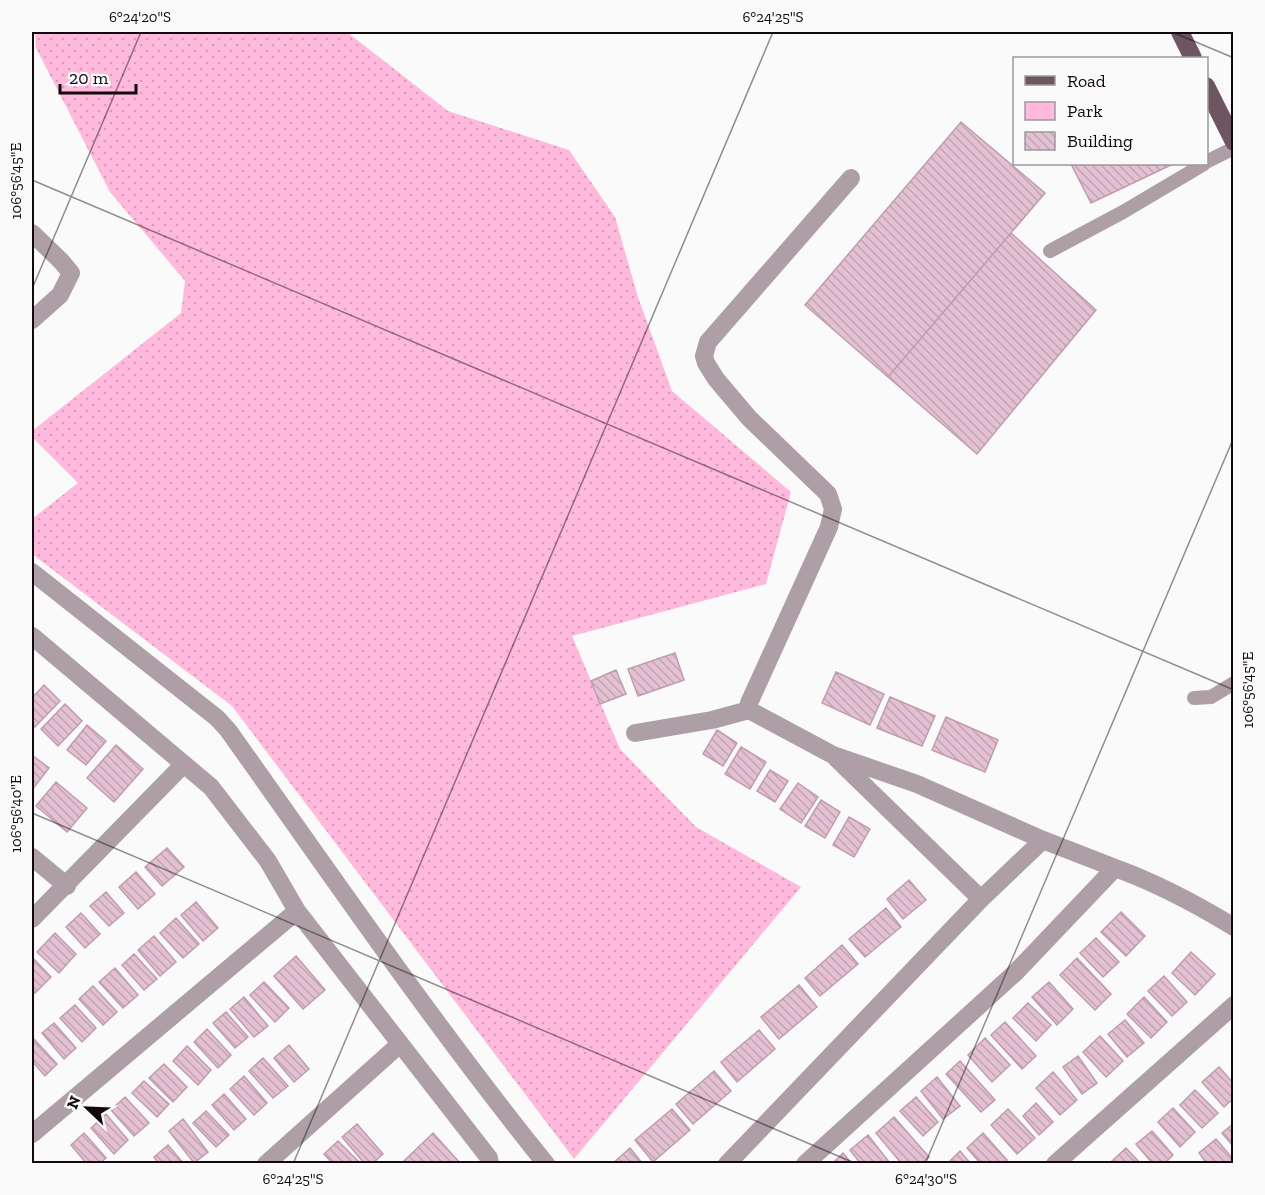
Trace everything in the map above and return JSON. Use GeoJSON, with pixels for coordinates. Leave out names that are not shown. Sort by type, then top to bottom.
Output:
{"type":"FeatureCollection","features":[{"type":"Feature","properties":{"kind":"main road"},"geometry":{"type":"LineString","coordinates":[[1180,32],[1192,57]]}},
{"type":"Feature","properties":{"kind":"main road"},"geometry":{"type":"LineString","coordinates":[[1208,90],[1233,142]]}},
{"type":"Feature","properties":{"kind":"street"},"geometry":{"type":"LineString","coordinates":[[749,710],[749,703],[812,568],[834,509],[828,494],[742,410],[716,379],[704,356],[708,342],[851,178]]}},
{"type":"Feature","properties":{"kind":"street"},"geometry":{"type":"LineString","coordinates":[[32,233],[71,273],[60,295],[32,320]]}},
{"type":"Feature","properties":{"kind":"street"},"geometry":{"type":"LineString","coordinates":[[32,572],[217,718],[228,730],[412,990],[497,1104],[546,1164]]}},
{"type":"Feature","properties":{"kind":"street"},"geometry":{"type":"LineString","coordinates":[[32,636],[211,788],[268,861],[297,911],[489,1158],[490,1164]]}},
{"type":"Feature","properties":{"kind":"street"},"geometry":{"type":"LineString","coordinates":[[635,733],[712,720],[749,710],[833,755],[917,784],[1043,840],[1149,881],[1233,927]]}},
{"type":"Feature","properties":{"kind":"street"},"geometry":{"type":"LineString","coordinates":[[833,755],[981,899]]}},
{"type":"Feature","properties":{"kind":"street"},"geometry":{"type":"LineString","coordinates":[[32,919],[184,764]]}},
{"type":"Feature","properties":{"kind":"street"},"geometry":{"type":"LineString","coordinates":[[738,1160],[981,899],[1043,840]]}},
{"type":"Feature","properties":{"kind":"street"},"geometry":{"type":"LineString","coordinates":[[32,857],[67,885]]}},
{"type":"Feature","properties":{"kind":"street"},"geometry":{"type":"LineString","coordinates":[[806,1164],[1016,972],[1115,868]]}},
{"type":"Feature","properties":{"kind":"street"},"geometry":{"type":"LineString","coordinates":[[32,1134],[297,911]]}},
{"type":"Feature","properties":{"kind":"street"},"geometry":{"type":"LineString","coordinates":[[1056,1164],[1233,1005]]}},
{"type":"Feature","properties":{"kind":"street"},"geometry":{"type":"LineString","coordinates":[[266,1164],[400,1044]]}},
{"type":"Feature","properties":{"kind":"lane"},"geometry":{"type":"LineString","coordinates":[[1208,161],[1233,148]]}},
{"type":"Feature","properties":{"kind":"lane"},"geometry":{"type":"LineString","coordinates":[[1050,251],[1123,212],[1202,165]]}},
{"type":"Feature","properties":{"kind":"lane"},"geometry":{"type":"LineString","coordinates":[[1194,698],[1210,697],[1233,683]]}},
{"type":"Feature","properties":{"kind":"green space"},"geometry":{"type":"Polygon","coordinates":[[[35,32],[347,32],[448,111],[569,150],[615,217],[638,297],[672,391],[791,492],[766,584],[572,636],[620,749],[696,827],[801,887],[574,1159],[232,706],[32,554],[32,519],[78,483],[32,437],[32,431],[181,313],[185,281],[110,192],[36,48],[35,32]]]}},
{"type":"Feature","properties":{"kind":"building"},"geometry":{"type":"Polygon","coordinates":[[[961,122],[1045,193],[888,377],[805,305],[961,122]]]}},
{"type":"Feature","properties":{"kind":"building"},"geometry":{"type":"Polygon","coordinates":[[[1072,165],[1171,165],[1091,203],[1072,165]]]}},
{"type":"Feature","properties":{"kind":"building"},"geometry":{"type":"Polygon","coordinates":[[[1011,233],[1096,310],[977,454],[888,377],[1011,233]]]}},
{"type":"Feature","properties":{"kind":"building"},"geometry":{"type":"Polygon","coordinates":[[[675,653],[684,680],[638,696],[628,669],[675,653]]]}},
{"type":"Feature","properties":{"kind":"building"},"geometry":{"type":"Polygon","coordinates":[[[616,670],[626,694],[600,704],[591,681],[616,670]]]}},
{"type":"Feature","properties":{"kind":"building"},"geometry":{"type":"Polygon","coordinates":[[[836,672],[884,694],[870,725],[822,703],[836,672]]]}},
{"type":"Feature","properties":{"kind":"building"},"geometry":{"type":"Polygon","coordinates":[[[44,685],[60,701],[35,727],[32,724],[32,698],[44,685]]]}},
{"type":"Feature","properties":{"kind":"building"},"geometry":{"type":"Polygon","coordinates":[[[890,697],[935,716],[922,746],[877,728],[890,697]]]}},
{"type":"Feature","properties":{"kind":"building"},"geometry":{"type":"Polygon","coordinates":[[[65,704],[82,721],[58,746],[41,729],[65,704]]]}},
{"type":"Feature","properties":{"kind":"building"},"geometry":{"type":"Polygon","coordinates":[[[946,717],[998,740],[985,772],[932,750],[946,717]]]}},
{"type":"Feature","properties":{"kind":"building"},"geometry":{"type":"Polygon","coordinates":[[[87,725],[106,741],[86,765],[67,750],[87,725]]]}},
{"type":"Feature","properties":{"kind":"building"},"geometry":{"type":"Polygon","coordinates":[[[717,730],[737,743],[723,766],[703,754],[717,730]]]}},
{"type":"Feature","properties":{"kind":"building"},"geometry":{"type":"Polygon","coordinates":[[[116,745],[143,769],[114,802],[87,778],[116,745]]]}},
{"type":"Feature","properties":{"kind":"building"},"geometry":{"type":"Polygon","coordinates":[[[741,747],[766,762],[750,789],[725,774],[741,747]]]}},
{"type":"Feature","properties":{"kind":"building"},"geometry":{"type":"Polygon","coordinates":[[[32,755],[49,768],[32,790],[32,755]]]}},
{"type":"Feature","properties":{"kind":"building"},"geometry":{"type":"Polygon","coordinates":[[[770,770],[788,781],[775,802],[757,791],[770,770]]]}},
{"type":"Feature","properties":{"kind":"building"},"geometry":{"type":"Polygon","coordinates":[[[56,782],[87,808],[67,832],[36,806],[56,782]]]}},
{"type":"Feature","properties":{"kind":"building"},"geometry":{"type":"Polygon","coordinates":[[[798,783],[818,797],[801,823],[780,809],[798,783]]]}},
{"type":"Feature","properties":{"kind":"building"},"geometry":{"type":"Polygon","coordinates":[[[821,800],[840,812],[825,838],[805,826],[821,800]]]}},
{"type":"Feature","properties":{"kind":"building"},"geometry":{"type":"Polygon","coordinates":[[[849,817],[870,829],[854,857],[833,845],[849,817]]]}},
{"type":"Feature","properties":{"kind":"building"},"geometry":{"type":"Polygon","coordinates":[[[167,848],[184,867],[162,886],[145,867],[167,848]]]}},
{"type":"Feature","properties":{"kind":"building"},"geometry":{"type":"Polygon","coordinates":[[[136,872],[155,894],[138,909],[119,887],[136,872]]]}},
{"type":"Feature","properties":{"kind":"building"},"geometry":{"type":"Polygon","coordinates":[[[909,880],[926,900],[903,919],[887,899],[909,880]]]}},
{"type":"Feature","properties":{"kind":"building"},"geometry":{"type":"Polygon","coordinates":[[[106,892],[124,913],[109,926],[90,906],[106,892]]]}},
{"type":"Feature","properties":{"kind":"building"},"geometry":{"type":"Polygon","coordinates":[[[196,902],[218,928],[203,941],[181,915],[196,902]]]}},
{"type":"Feature","properties":{"kind":"building"},"geometry":{"type":"Polygon","coordinates":[[[886,908],[901,927],[865,957],[849,939],[886,908]]]}},
{"type":"Feature","properties":{"kind":"building"},"geometry":{"type":"Polygon","coordinates":[[[1121,912],[1145,936],[1126,956],[1101,932],[1121,912]]]}},
{"type":"Feature","properties":{"kind":"building"},"geometry":{"type":"Polygon","coordinates":[[[81,913],[100,934],[85,948],[66,927],[81,913]]]}},
{"type":"Feature","properties":{"kind":"building"},"geometry":{"type":"Polygon","coordinates":[[[176,918],[199,944],[183,958],[160,933],[176,918]]]}},
{"type":"Feature","properties":{"kind":"building"},"geometry":{"type":"Polygon","coordinates":[[[55,933],[76,954],[59,973],[37,952],[55,933]]]}},
{"type":"Feature","properties":{"kind":"building"},"geometry":{"type":"Polygon","coordinates":[[[154,936],[176,962],[160,976],[138,950],[154,936]]]}},
{"type":"Feature","properties":{"kind":"building"},"geometry":{"type":"Polygon","coordinates":[[[1096,938],[1119,962],[1103,977],[1080,953],[1096,938]]]}},
{"type":"Feature","properties":{"kind":"building"},"geometry":{"type":"Polygon","coordinates":[[[842,945],[858,964],[820,996],[805,978],[842,945]]]}},
{"type":"Feature","properties":{"kind":"building"},"geometry":{"type":"Polygon","coordinates":[[[1191,952],[1215,974],[1195,995],[1172,973],[1191,952]]]}},
{"type":"Feature","properties":{"kind":"building"},"geometry":{"type":"Polygon","coordinates":[[[134,954],[157,979],[144,990],[122,965],[134,954]]]}},
{"type":"Feature","properties":{"kind":"building"},"geometry":{"type":"Polygon","coordinates":[[[296,956],[325,990],[303,1009],[274,976],[296,956]]]}},
{"type":"Feature","properties":{"kind":"building"},"geometry":{"type":"Polygon","coordinates":[[[32,957],[51,977],[35,993],[32,989],[32,957]]]}},
{"type":"Feature","properties":{"kind":"building"},"geometry":{"type":"Polygon","coordinates":[[[1077,958],[1111,994],[1095,1010],[1060,975],[1077,958]]]}},
{"type":"Feature","properties":{"kind":"building"},"geometry":{"type":"Polygon","coordinates":[[[115,968],[138,995],[123,1008],[99,982],[115,968]]]}},
{"type":"Feature","properties":{"kind":"building"},"geometry":{"type":"Polygon","coordinates":[[[1164,976],[1187,1002],[1172,1016],[1148,991],[1164,976]]]}},
{"type":"Feature","properties":{"kind":"building"},"geometry":{"type":"Polygon","coordinates":[[[264,982],[289,1008],[275,1022],[250,995],[264,982]]]}},
{"type":"Feature","properties":{"kind":"building"},"geometry":{"type":"Polygon","coordinates":[[[1049,982],[1073,1009],[1057,1025],[1032,997],[1049,982]]]}},
{"type":"Feature","properties":{"kind":"building"},"geometry":{"type":"Polygon","coordinates":[[[799,985],[817,1007],[779,1039],[761,1017],[799,985]]]}},
{"type":"Feature","properties":{"kind":"building"},"geometry":{"type":"Polygon","coordinates":[[[93,986],[117,1012],[103,1025],[79,999],[93,986]]]}},
{"type":"Feature","properties":{"kind":"building"},"geometry":{"type":"Polygon","coordinates":[[[244,997],[268,1026],[254,1037],[230,1009],[244,997]]]}},
{"type":"Feature","properties":{"kind":"building"},"geometry":{"type":"Polygon","coordinates":[[[1144,997],[1167,1022],[1151,1038],[1127,1014],[1144,997]]]}},
{"type":"Feature","properties":{"kind":"building"},"geometry":{"type":"Polygon","coordinates":[[[1028,1003],[1051,1025],[1036,1041],[1013,1018],[1028,1003]]]}},
{"type":"Feature","properties":{"kind":"building"},"geometry":{"type":"Polygon","coordinates":[[[75,1005],[96,1028],[82,1042],[60,1018],[75,1005]]]}},
{"type":"Feature","properties":{"kind":"building"},"geometry":{"type":"Polygon","coordinates":[[[226,1012],[248,1037],[235,1048],[213,1023],[226,1012]]]}},
{"type":"Feature","properties":{"kind":"building"},"geometry":{"type":"Polygon","coordinates":[[[1125,1020],[1144,1043],[1127,1057],[1108,1034],[1125,1020]]]}},
{"type":"Feature","properties":{"kind":"building"},"geometry":{"type":"Polygon","coordinates":[[[1005,1022],[1036,1056],[1022,1069],[991,1035],[1005,1022]]]}},
{"type":"Feature","properties":{"kind":"building"},"geometry":{"type":"Polygon","coordinates":[[[54,1023],[76,1048],[64,1059],[42,1033],[54,1023]]]}},
{"type":"Feature","properties":{"kind":"building"},"geometry":{"type":"Polygon","coordinates":[[[207,1029],[231,1055],[218,1068],[194,1042],[207,1029]]]}},
{"type":"Feature","properties":{"kind":"building"},"geometry":{"type":"Polygon","coordinates":[[[759,1030],[775,1049],[737,1082],[721,1062],[759,1030]]]}},
{"type":"Feature","properties":{"kind":"building"},"geometry":{"type":"Polygon","coordinates":[[[1100,1036],[1123,1061],[1106,1077],[1083,1052],[1100,1036]]]}},
{"type":"Feature","properties":{"kind":"building"},"geometry":{"type":"Polygon","coordinates":[[[33,1038],[57,1064],[45,1076],[32,1061],[33,1038]]]}},
{"type":"Feature","properties":{"kind":"building"},"geometry":{"type":"Polygon","coordinates":[[[985,1038],[1010,1065],[992,1082],[968,1055],[985,1038]]]}},
{"type":"Feature","properties":{"kind":"building"},"geometry":{"type":"Polygon","coordinates":[[[289,1045],[309,1069],[294,1082],[274,1058],[289,1045]]]}},
{"type":"Feature","properties":{"kind":"building"},"geometry":{"type":"Polygon","coordinates":[[[187,1046],[211,1070],[198,1085],[173,1061],[187,1046]]]}},
{"type":"Feature","properties":{"kind":"building"},"geometry":{"type":"Polygon","coordinates":[[[1078,1056],[1097,1083],[1082,1094],[1063,1067],[1078,1056]]]}},
{"type":"Feature","properties":{"kind":"building"},"geometry":{"type":"Polygon","coordinates":[[[263,1058],[288,1086],[273,1098],[249,1071],[263,1058]]]}},
{"type":"Feature","properties":{"kind":"building"},"geometry":{"type":"Polygon","coordinates":[[[960,1061],[995,1100],[981,1112],[946,1074],[960,1061]]]}},
{"type":"Feature","properties":{"kind":"building"},"geometry":{"type":"Polygon","coordinates":[[[164,1064],[187,1087],[173,1102],[149,1078],[164,1064]]]}},
{"type":"Feature","properties":{"kind":"building"},"geometry":{"type":"Polygon","coordinates":[[[1219,1067],[1234,1084],[1234,1098],[1224,1107],[1202,1082],[1219,1067]]]}},
{"type":"Feature","properties":{"kind":"building"},"geometry":{"type":"Polygon","coordinates":[[[714,1071],[731,1091],[693,1124],[676,1104],[714,1071]]]}},
{"type":"Feature","properties":{"kind":"building"},"geometry":{"type":"Polygon","coordinates":[[[1053,1072],[1077,1100],[1060,1115],[1036,1088],[1053,1072]]]}},
{"type":"Feature","properties":{"kind":"building"},"geometry":{"type":"Polygon","coordinates":[[[244,1076],[267,1103],[254,1115],[230,1089],[244,1076]]]}},
{"type":"Feature","properties":{"kind":"building"},"geometry":{"type":"Polygon","coordinates":[[[937,1077],[960,1106],[943,1119],[921,1091],[937,1077]]]}},
{"type":"Feature","properties":{"kind":"building"},"geometry":{"type":"Polygon","coordinates":[[[144,1081],[169,1104],[157,1117],[132,1093],[144,1081]]]}},
{"type":"Feature","properties":{"kind":"building"},"geometry":{"type":"Polygon","coordinates":[[[1195,1090],[1218,1113],[1202,1128],[1180,1105],[1195,1090]]]}},
{"type":"Feature","properties":{"kind":"building"},"geometry":{"type":"Polygon","coordinates":[[[224,1094],[246,1119],[234,1130],[212,1105],[224,1094]]]}},
{"type":"Feature","properties":{"kind":"building"},"geometry":{"type":"Polygon","coordinates":[[[125,1097],[149,1123],[134,1136],[111,1110],[125,1097]]]}},
{"type":"Feature","properties":{"kind":"building"},"geometry":{"type":"Polygon","coordinates":[[[916,1097],[938,1122],[923,1136],[900,1111],[916,1097]]]}},
{"type":"Feature","properties":{"kind":"building"},"geometry":{"type":"Polygon","coordinates":[[[1036,1103],[1053,1122],[1039,1135],[1023,1116],[1036,1103]]]}},
{"type":"Feature","properties":{"kind":"building"},"geometry":{"type":"Polygon","coordinates":[[[1173,1108],[1195,1132],[1180,1147],[1158,1122],[1173,1108]]]}},
{"type":"Feature","properties":{"kind":"building"},"geometry":{"type":"Polygon","coordinates":[[[672,1109],[690,1130],[653,1162],[635,1140],[672,1109]]]}},
{"type":"Feature","properties":{"kind":"building"},"geometry":{"type":"Polygon","coordinates":[[[1008,1109],[1035,1138],[1017,1154],[991,1125],[1008,1109]]]}},
{"type":"Feature","properties":{"kind":"building"},"geometry":{"type":"Polygon","coordinates":[[[206,1111],[229,1135],[216,1147],[193,1123],[206,1111]]]}},
{"type":"Feature","properties":{"kind":"building"},"geometry":{"type":"Polygon","coordinates":[[[106,1114],[128,1140],[114,1154],[91,1128],[106,1114]]]}},
{"type":"Feature","properties":{"kind":"building"},"geometry":{"type":"Polygon","coordinates":[[[894,1117],[929,1157],[921,1164],[902,1164],[876,1133],[894,1117]]]}},
{"type":"Feature","properties":{"kind":"building"},"geometry":{"type":"Polygon","coordinates":[[[183,1119],[208,1152],[194,1163],[169,1131],[183,1119]]]}},
{"type":"Feature","properties":{"kind":"building"},"geometry":{"type":"Polygon","coordinates":[[[1234,1123],[1234,1147],[1222,1133],[1234,1123]]]}},
{"type":"Feature","properties":{"kind":"building"},"geometry":{"type":"Polygon","coordinates":[[[357,1124],[383,1154],[372,1164],[365,1164],[342,1137],[357,1124]]]}},
{"type":"Feature","properties":{"kind":"building"},"geometry":{"type":"Polygon","coordinates":[[[1152,1131],[1173,1155],[1164,1164],[1153,1164],[1136,1144],[1152,1131]]]}},
{"type":"Feature","properties":{"kind":"building"},"geometry":{"type":"Polygon","coordinates":[[[84,1133],[106,1158],[99,1164],[87,1164],[71,1145],[84,1133]]]}},
{"type":"Feature","properties":{"kind":"building"},"geometry":{"type":"Polygon","coordinates":[[[433,1133],[461,1164],[404,1164],[403,1162],[433,1133]]]}},
{"type":"Feature","properties":{"kind":"building"},"geometry":{"type":"Polygon","coordinates":[[[983,1133],[1007,1160],[1003,1164],[981,1164],[967,1148],[983,1133]]]}},
{"type":"Feature","properties":{"kind":"building"},"geometry":{"type":"Polygon","coordinates":[[[868,1135],[889,1162],[887,1164],[861,1164],[850,1150],[868,1135]]]}},
{"type":"Feature","properties":{"kind":"building"},"geometry":{"type":"Polygon","coordinates":[[[1216,1139],[1234,1160],[1234,1164],[1207,1164],[1199,1153],[1216,1139]]]}},
{"type":"Feature","properties":{"kind":"building"},"geometry":{"type":"Polygon","coordinates":[[[338,1141],[361,1164],[333,1164],[324,1154],[338,1141]]]}},
{"type":"Feature","properties":{"kind":"building"},"geometry":{"type":"Polygon","coordinates":[[[168,1145],[184,1164],[159,1164],[154,1157],[168,1145]]]}},
{"type":"Feature","properties":{"kind":"building"},"geometry":{"type":"Polygon","coordinates":[[[630,1148],[643,1164],[612,1164],[630,1148]]]}},
{"type":"Feature","properties":{"kind":"building"},"geometry":{"type":"Polygon","coordinates":[[[1126,1148],[1141,1164],[1115,1164],[1112,1161],[1126,1148]]]}},
{"type":"Feature","properties":{"kind":"building"},"geometry":{"type":"Polygon","coordinates":[[[960,1151],[971,1164],[947,1164],[960,1151]]]}},
{"type":"Feature","properties":{"kind":"building"},"geometry":{"type":"Polygon","coordinates":[[[843,1153],[852,1164],[832,1164],[843,1153]]]}}]}
